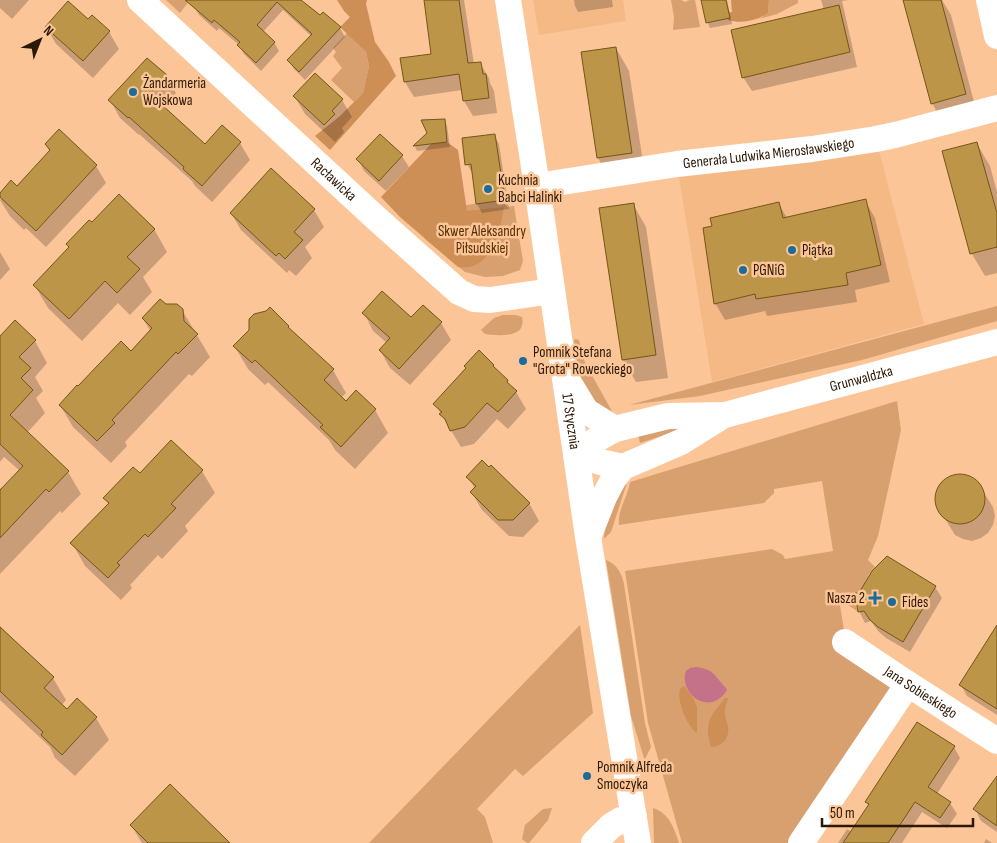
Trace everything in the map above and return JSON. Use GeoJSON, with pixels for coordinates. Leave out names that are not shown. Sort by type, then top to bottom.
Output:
{"type":"FeatureCollection","features":[{"type":"Feature","properties":{"kind":"street","name":"Racławicka"},"geometry":{"type":"LineString","coordinates":[[140,0],[459,292],[474,299],[490,300],[552,291]]}},
{"type":"Feature","properties":{"kind":"street","name":"17 Stycznia"},"geometry":{"type":"LineString","coordinates":[[508,0],[588,537],[638,843]]}},
{"type":"Feature","properties":{"kind":"street"},"geometry":{"type":"LineString","coordinates":[[989,0],[997,36]]}},
{"type":"Feature","properties":{"kind":"street","name":"Generała Ludwika Mierosławskiego"},"geometry":{"type":"LineString","coordinates":[[537,186],[677,164],[812,149],[876,139],[997,108]]}},
{"type":"Feature","properties":{"kind":"street","name":"Grunwaldzka"},"geometry":{"type":"LineString","coordinates":[[576,454],[615,429],[668,416],[725,415],[997,342]]}},
{"type":"Feature","properties":{"kind":"street"},"geometry":{"type":"LineString","coordinates":[[564,374],[586,411],[615,429]]}},
{"type":"Feature","properties":{"kind":"street","name":"Grunwaldzka"},"geometry":{"type":"LineString","coordinates":[[623,467],[681,442],[725,415]]}},
{"type":"Feature","properties":{"kind":"street"},"geometry":{"type":"LineString","coordinates":[[576,454],[623,467],[614,478],[604,497],[588,537]]}},
{"type":"Feature","properties":{"kind":"street","name":"Jana Sobieskiego"},"geometry":{"type":"LineString","coordinates":[[846,642],[997,741]]}},
{"type":"Feature","properties":{"kind":"street"},"geometry":{"type":"LineString","coordinates":[[800,843],[908,684]]}},
{"type":"Feature","properties":{"kind":"street"},"geometry":{"type":"LineString","coordinates":[[594,843],[611,826],[621,820],[634,817]]}},
{"type":"Feature","properties":{"kind":"shaded area"},"geometry":{"type":"Polygon","coordinates":[[[533,0],[623,0],[626,21],[539,35],[533,0]]]}},
{"type":"Feature","properties":{"kind":"shaded area"},"geometry":{"type":"Polygon","coordinates":[[[876,139],[924,324],[712,382],[677,164],[876,139]]]}},
{"type":"Feature","properties":{"kind":"shaded area"},"geometry":{"type":"Polygon","coordinates":[[[696,667],[703,668],[714,674],[726,688],[727,690],[720,698],[712,702],[704,702],[691,694],[685,679],[686,671],[696,667]]]}},
{"type":"Feature","properties":{"kind":"green space"},"geometry":{"type":"Polygon","coordinates":[[[166,0],[190,0],[180,13],[166,0]]]}},
{"type":"Feature","properties":{"kind":"green space"},"geometry":{"type":"Polygon","coordinates":[[[337,0],[367,0],[366,4],[375,42],[396,76],[330,150],[315,136],[340,116],[363,93],[369,66],[366,52],[340,27],[350,17],[337,0]]]}},
{"type":"Feature","properties":{"kind":"green space"},"geometry":{"type":"Polygon","coordinates":[[[671,0],[685,2],[695,0],[700,27],[673,30],[674,17],[671,0]]]}},
{"type":"Feature","properties":{"kind":"green space"},"geometry":{"type":"Polygon","coordinates":[[[731,0],[769,0],[768,13],[749,21],[738,22],[728,20],[726,13],[732,12],[731,0]]]}},
{"type":"Feature","properties":{"kind":"green space"},"geometry":{"type":"Polygon","coordinates":[[[769,0],[798,0],[798,3],[777,14],[759,19],[768,13],[769,0]]]}},
{"type":"Feature","properties":{"kind":"green space"},"geometry":{"type":"Polygon","coordinates":[[[347,33],[366,52],[369,66],[363,93],[354,102],[331,80],[342,68],[333,56],[336,52],[333,48],[347,33]]]}},
{"type":"Feature","properties":{"kind":"green space"},"geometry":{"type":"Polygon","coordinates":[[[447,142],[458,150],[467,211],[504,207],[500,228],[492,248],[479,263],[469,267],[458,267],[400,217],[381,197],[431,144],[447,142]]]}},
{"type":"Feature","properties":{"kind":"green space","name":"Skwer Aleksandry Piłsudskiej"},"geometry":{"type":"Polygon","coordinates":[[[505,200],[507,207],[514,206],[523,261],[520,270],[503,276],[485,277],[465,272],[424,238],[466,205],[505,200]]]}},
{"type":"Feature","properties":{"kind":"green space"},"geometry":{"type":"Polygon","coordinates":[[[997,306],[997,321],[862,360],[700,396],[629,405],[997,306]]]}},
{"type":"Feature","properties":{"kind":"green space"},"geometry":{"type":"Polygon","coordinates":[[[503,315],[522,317],[520,329],[511,334],[504,335],[485,334],[481,330],[494,318],[503,315]]]}},
{"type":"Feature","properties":{"kind":"green space"},"geometry":{"type":"Polygon","coordinates":[[[575,339],[579,340],[585,363],[613,413],[594,403],[580,381],[575,339]]]}},
{"type":"Feature","properties":{"kind":"green space"},"geometry":{"type":"Polygon","coordinates":[[[897,401],[901,430],[878,536],[868,560],[875,567],[867,578],[863,592],[855,593],[857,611],[839,599],[846,642],[908,684],[801,843],[682,843],[648,723],[625,571],[772,549],[783,555],[785,559],[833,551],[822,481],[774,489],[774,493],[764,503],[619,525],[621,509],[630,482],[897,401]]]}},
{"type":"Feature","properties":{"kind":"green space"},"geometry":{"type":"Polygon","coordinates":[[[706,421],[640,443],[638,434],[706,421]]]}},
{"type":"Feature","properties":{"kind":"green space"},"geometry":{"type":"Polygon","coordinates":[[[627,483],[611,532],[604,538],[607,508],[627,483]]]}},
{"type":"Feature","properties":{"kind":"green space"},"geometry":{"type":"Polygon","coordinates":[[[606,560],[618,570],[624,584],[645,723],[651,747],[645,759],[631,716],[606,560]]]}},
{"type":"Feature","properties":{"kind":"green space"},"geometry":{"type":"Polygon","coordinates":[[[580,625],[593,713],[523,776],[515,769],[477,809],[485,817],[493,843],[369,843],[580,625]]]}},
{"type":"Feature","properties":{"kind":"green space"},"geometry":{"type":"Polygon","coordinates":[[[684,686],[694,699],[697,707],[697,733],[686,719],[681,706],[679,694],[680,689],[684,686]]]}},
{"type":"Feature","properties":{"kind":"green space"},"geometry":{"type":"Polygon","coordinates":[[[725,698],[728,698],[725,717],[728,734],[725,741],[715,747],[711,747],[708,726],[712,715],[725,698]]]}},
{"type":"Feature","properties":{"kind":"green space"},"geometry":{"type":"Polygon","coordinates":[[[552,808],[548,820],[529,843],[522,839],[525,825],[543,809],[552,808]]]}},
{"type":"Feature","properties":{"kind":"green space"},"geometry":{"type":"Polygon","coordinates":[[[653,808],[659,810],[667,817],[679,843],[654,843],[653,808]]]}},
{"type":"Feature","properties":{"kind":"building"},"geometry":{"type":"Polygon","coordinates":[[[185,0],[301,0],[320,15],[323,12],[341,27],[299,72],[287,60],[312,34],[277,2],[257,25],[275,42],[256,63],[237,45],[240,42],[214,20],[212,23],[185,0]]]}},
{"type":"Feature","properties":{"kind":"building"},"geometry":{"type":"Polygon","coordinates":[[[424,0],[459,0],[468,63],[481,62],[483,74],[486,74],[489,98],[463,101],[459,74],[404,82],[400,58],[431,54],[424,0]]]}},
{"type":"Feature","properties":{"kind":"building"},"geometry":{"type":"Polygon","coordinates":[[[701,0],[726,0],[730,18],[706,23],[701,0]]]}},
{"type":"Feature","properties":{"kind":"building"},"geometry":{"type":"Polygon","coordinates":[[[903,0],[941,0],[966,94],[931,104],[903,0]]]}},
{"type":"Feature","properties":{"kind":"building"},"geometry":{"type":"Polygon","coordinates":[[[68,1],[88,19],[92,15],[110,31],[83,61],[45,27],[68,1]]]}},
{"type":"Feature","properties":{"kind":"building"},"geometry":{"type":"Polygon","coordinates":[[[839,5],[850,52],[742,78],[731,30],[839,5]]]}},
{"type":"Feature","properties":{"kind":"building"},"geometry":{"type":"Polygon","coordinates":[[[616,47],[632,153],[597,158],[581,52],[616,47]]]}},
{"type":"Feature","properties":{"kind":"building"},"geometry":{"type":"Polygon","coordinates":[[[147,58],[167,75],[150,94],[205,144],[222,125],[241,142],[202,186],[183,169],[184,167],[108,100],[147,58]]]}},
{"type":"Feature","properties":{"kind":"building"},"geometry":{"type":"Polygon","coordinates":[[[315,73],[343,99],[332,111],[335,114],[324,125],[293,96],[315,73]]]}},
{"type":"Feature","properties":{"kind":"building"},"geometry":{"type":"Polygon","coordinates":[[[445,119],[447,142],[413,146],[427,133],[421,120],[445,119]]]}},
{"type":"Feature","properties":{"kind":"building"},"geometry":{"type":"Polygon","coordinates":[[[59,129],[97,165],[36,231],[0,197],[0,193],[11,180],[17,186],[50,150],[45,144],[59,129]]]}},
{"type":"Feature","properties":{"kind":"building"},"geometry":{"type":"Polygon","coordinates":[[[380,134],[403,155],[379,181],[356,159],[380,134]]]}},
{"type":"Feature","properties":{"kind":"building"},"geometry":{"type":"Polygon","coordinates":[[[495,134],[505,200],[476,204],[471,164],[465,165],[462,138],[495,134]]]}},
{"type":"Feature","properties":{"kind":"building"},"geometry":{"type":"Polygon","coordinates":[[[977,142],[997,213],[997,247],[970,254],[942,151],[977,142]]]}},
{"type":"Feature","properties":{"kind":"building"},"geometry":{"type":"Polygon","coordinates":[[[271,168],[315,209],[294,232],[303,240],[285,259],[279,253],[276,256],[230,213],[271,168]]]}},
{"type":"Feature","properties":{"kind":"building"},"geometry":{"type":"Polygon","coordinates":[[[119,194],[155,229],[127,257],[140,269],[117,293],[105,281],[69,319],[33,285],[69,247],[66,244],[89,220],[92,222],[119,194]]]}},
{"type":"Feature","properties":{"kind":"building","name":"Piątka"},"geometry":{"type":"Polygon","coordinates":[[[866,199],[881,265],[846,273],[848,285],[756,299],[755,294],[714,304],[703,228],[712,226],[710,218],[779,202],[783,218],[866,199]]]}},
{"type":"Feature","properties":{"kind":"building"},"geometry":{"type":"Polygon","coordinates":[[[634,203],[656,355],[622,360],[599,208],[634,203]]]}},
{"type":"Feature","properties":{"kind":"building"},"geometry":{"type":"Polygon","coordinates":[[[382,291],[411,317],[423,305],[442,322],[399,369],[379,350],[390,338],[362,313],[382,291]]]}},
{"type":"Feature","properties":{"kind":"building"},"geometry":{"type":"Polygon","coordinates":[[[160,299],[166,304],[177,304],[183,309],[184,321],[198,334],[178,354],[176,352],[112,420],[115,423],[97,441],[59,405],[121,341],[131,351],[152,328],[142,318],[160,299]]]}},
{"type":"Feature","properties":{"kind":"building"},"geometry":{"type":"Polygon","coordinates":[[[270,307],[288,327],[334,369],[324,380],[346,401],[356,390],[376,409],[341,447],[320,427],[323,425],[255,360],[252,363],[233,346],[249,330],[249,319],[254,314],[266,311],[270,307]]]}},
{"type":"Feature","properties":{"kind":"building"},"geometry":{"type":"Polygon","coordinates":[[[15,320],[36,340],[19,357],[31,368],[21,378],[33,390],[10,415],[69,471],[49,492],[46,489],[0,538],[0,490],[23,466],[0,444],[0,336],[15,320]]]}},
{"type":"Feature","properties":{"kind":"building"},"geometry":{"type":"Polygon","coordinates":[[[479,350],[517,391],[498,412],[487,403],[465,427],[450,431],[445,419],[439,414],[442,412],[433,404],[466,368],[464,366],[479,350]]]}},
{"type":"Feature","properties":{"kind":"building"},"geometry":{"type":"Polygon","coordinates":[[[171,440],[203,470],[171,504],[176,508],[148,537],[145,534],[117,563],[120,565],[108,578],[70,543],[109,503],[103,498],[133,467],[140,473],[171,440]]]}},
{"type":"Feature","properties":{"kind":"building"},"geometry":{"type":"Polygon","coordinates":[[[482,460],[489,467],[491,465],[530,503],[513,520],[498,520],[470,492],[476,486],[466,477],[482,460]]]}},
{"type":"Feature","properties":{"kind":"building"},"geometry":{"type":"Polygon","coordinates":[[[960,474],[969,476],[980,485],[985,499],[983,508],[974,519],[960,524],[951,522],[940,513],[935,499],[937,490],[946,479],[960,474]]]}},
{"type":"Feature","properties":{"kind":"building","name":"Fides"},"geometry":{"type":"Polygon","coordinates":[[[887,556],[936,586],[903,642],[878,627],[864,611],[858,612],[855,593],[859,593],[872,571],[887,556]]]}},
{"type":"Feature","properties":{"kind":"building"},"geometry":{"type":"Polygon","coordinates":[[[997,625],[997,709],[959,685],[997,625]]]}},
{"type":"Feature","properties":{"kind":"building"},"geometry":{"type":"Polygon","coordinates":[[[0,627],[54,677],[44,688],[67,709],[77,698],[97,717],[62,755],[41,735],[43,732],[0,691],[0,627]]]}},
{"type":"Feature","properties":{"kind":"building"},"geometry":{"type":"Polygon","coordinates":[[[917,722],[955,746],[928,787],[951,802],[940,818],[915,802],[888,843],[843,843],[869,804],[865,802],[917,722]]]}},
{"type":"Feature","properties":{"kind":"building"},"geometry":{"type":"Polygon","coordinates":[[[997,776],[997,826],[973,809],[997,776]]]}},
{"type":"Feature","properties":{"kind":"building"},"geometry":{"type":"Polygon","coordinates":[[[170,784],[230,843],[148,843],[130,825],[170,784]]]}},
{"type":"Feature","properties":{"kind":"place","name":"Żandarmeria Wojskowa"},"geometry":{"type":"Point","coordinates":[133,92]}},
{"type":"Feature","properties":{"kind":"place","name":"Kuchnia Babci Halinki"},"geometry":{"type":"Point","coordinates":[488,189]}},
{"type":"Feature","properties":{"kind":"place","name":"Piątka"},"geometry":{"type":"Point","coordinates":[792,250]}},
{"type":"Feature","properties":{"kind":"place","name":"PGNiG"},"geometry":{"type":"Point","coordinates":[743,270]}},
{"type":"Feature","properties":{"kind":"place","name":"Pomnik Stefana \"Grota\" Roweckiego"},"geometry":{"type":"Point","coordinates":[523,361]}},
{"type":"Feature","properties":{"kind":"place","name":"Nasza 2"},"geometry":{"type":"Point","coordinates":[875,598]}},
{"type":"Feature","properties":{"kind":"place","name":"Fides"},"geometry":{"type":"Point","coordinates":[892,602]}},
{"type":"Feature","properties":{"kind":"place","name":"Pomnik Alfreda Smoczyka"},"geometry":{"type":"Point","coordinates":[587,776]}}]}
